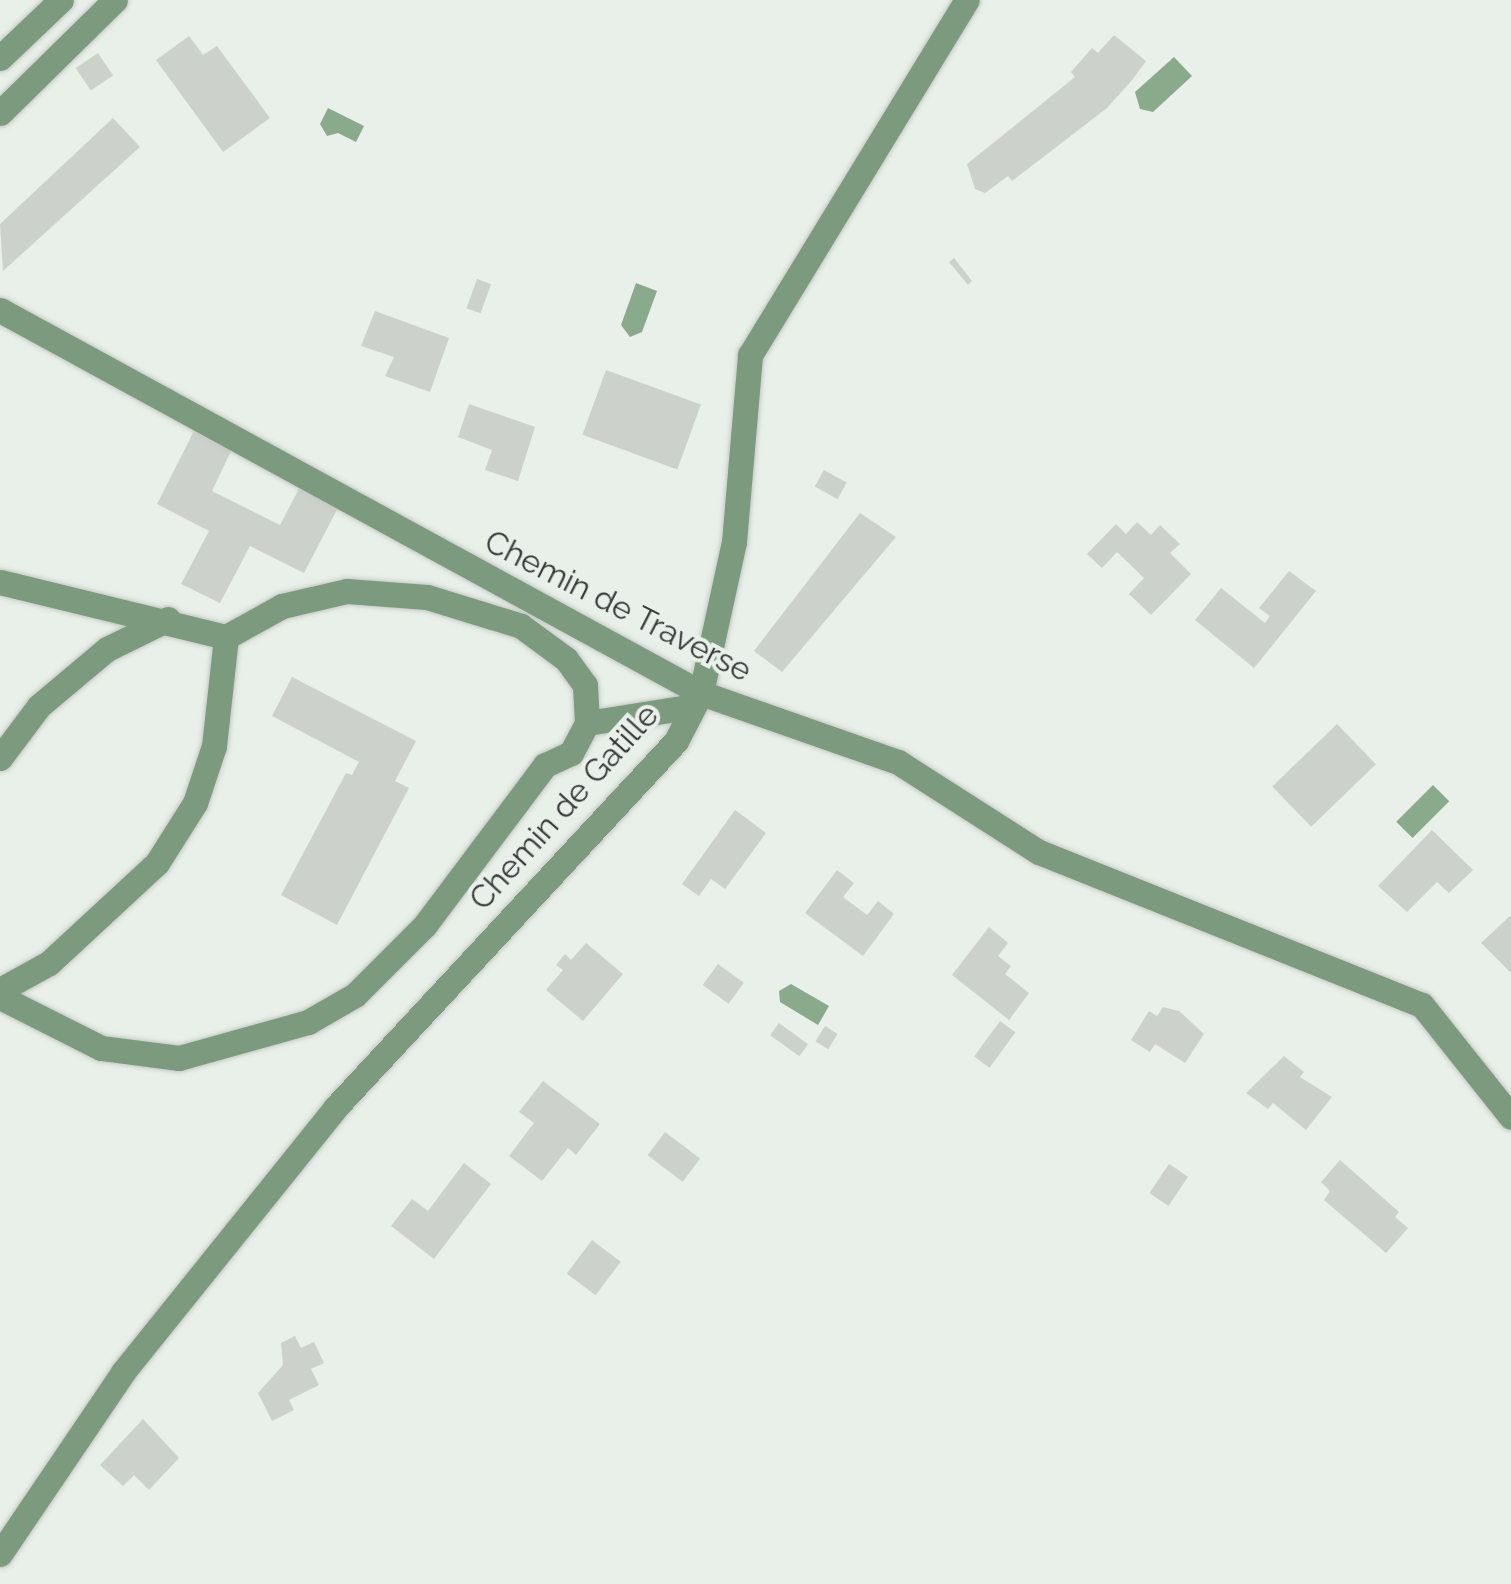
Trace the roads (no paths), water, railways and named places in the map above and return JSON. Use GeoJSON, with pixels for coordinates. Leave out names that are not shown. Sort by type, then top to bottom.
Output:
{"type":"FeatureCollection","features":[{"type":"Feature","properties":{"kind":"street"},"geometry":{"type":"LineString","coordinates":[[0,58],[61,0]]}},
{"type":"Feature","properties":{"kind":"street"},"geometry":{"type":"LineString","coordinates":[[0,113],[115,0]]}},
{"type":"Feature","properties":{"kind":"street","name":"Chemin de Gatille"},"geometry":{"type":"LineString","coordinates":[[0,1554],[123,1372],[335,1108],[676,742],[697,700],[734,542],[750,355],[968,0]]}},
{"type":"Feature","properties":{"kind":"street","name":"Chemin de Traverse"},"geometry":{"type":"LineString","coordinates":[[0,310],[697,700],[898,762],[1039,852],[1422,1004],[1511,1118]]}},
{"type":"Feature","properties":{"kind":"street"},"geometry":{"type":"LineString","coordinates":[[0,582],[168,619],[226,638],[282,606],[347,591],[428,596],[521,626],[566,659],[585,685],[586,723],[571,754],[545,765],[426,925],[355,995],[308,1022],[179,1058],[101,1048],[0,994],[49,962],[110,909],[157,863],[186,818],[214,746],[226,638]]}},
{"type":"Feature","properties":{"kind":"street"},"geometry":{"type":"LineString","coordinates":[[0,758],[39,706],[107,649],[168,619]]}},
{"type":"Feature","properties":{"kind":"street"},"geometry":{"type":"LineString","coordinates":[[586,723],[697,700]]}}]}
